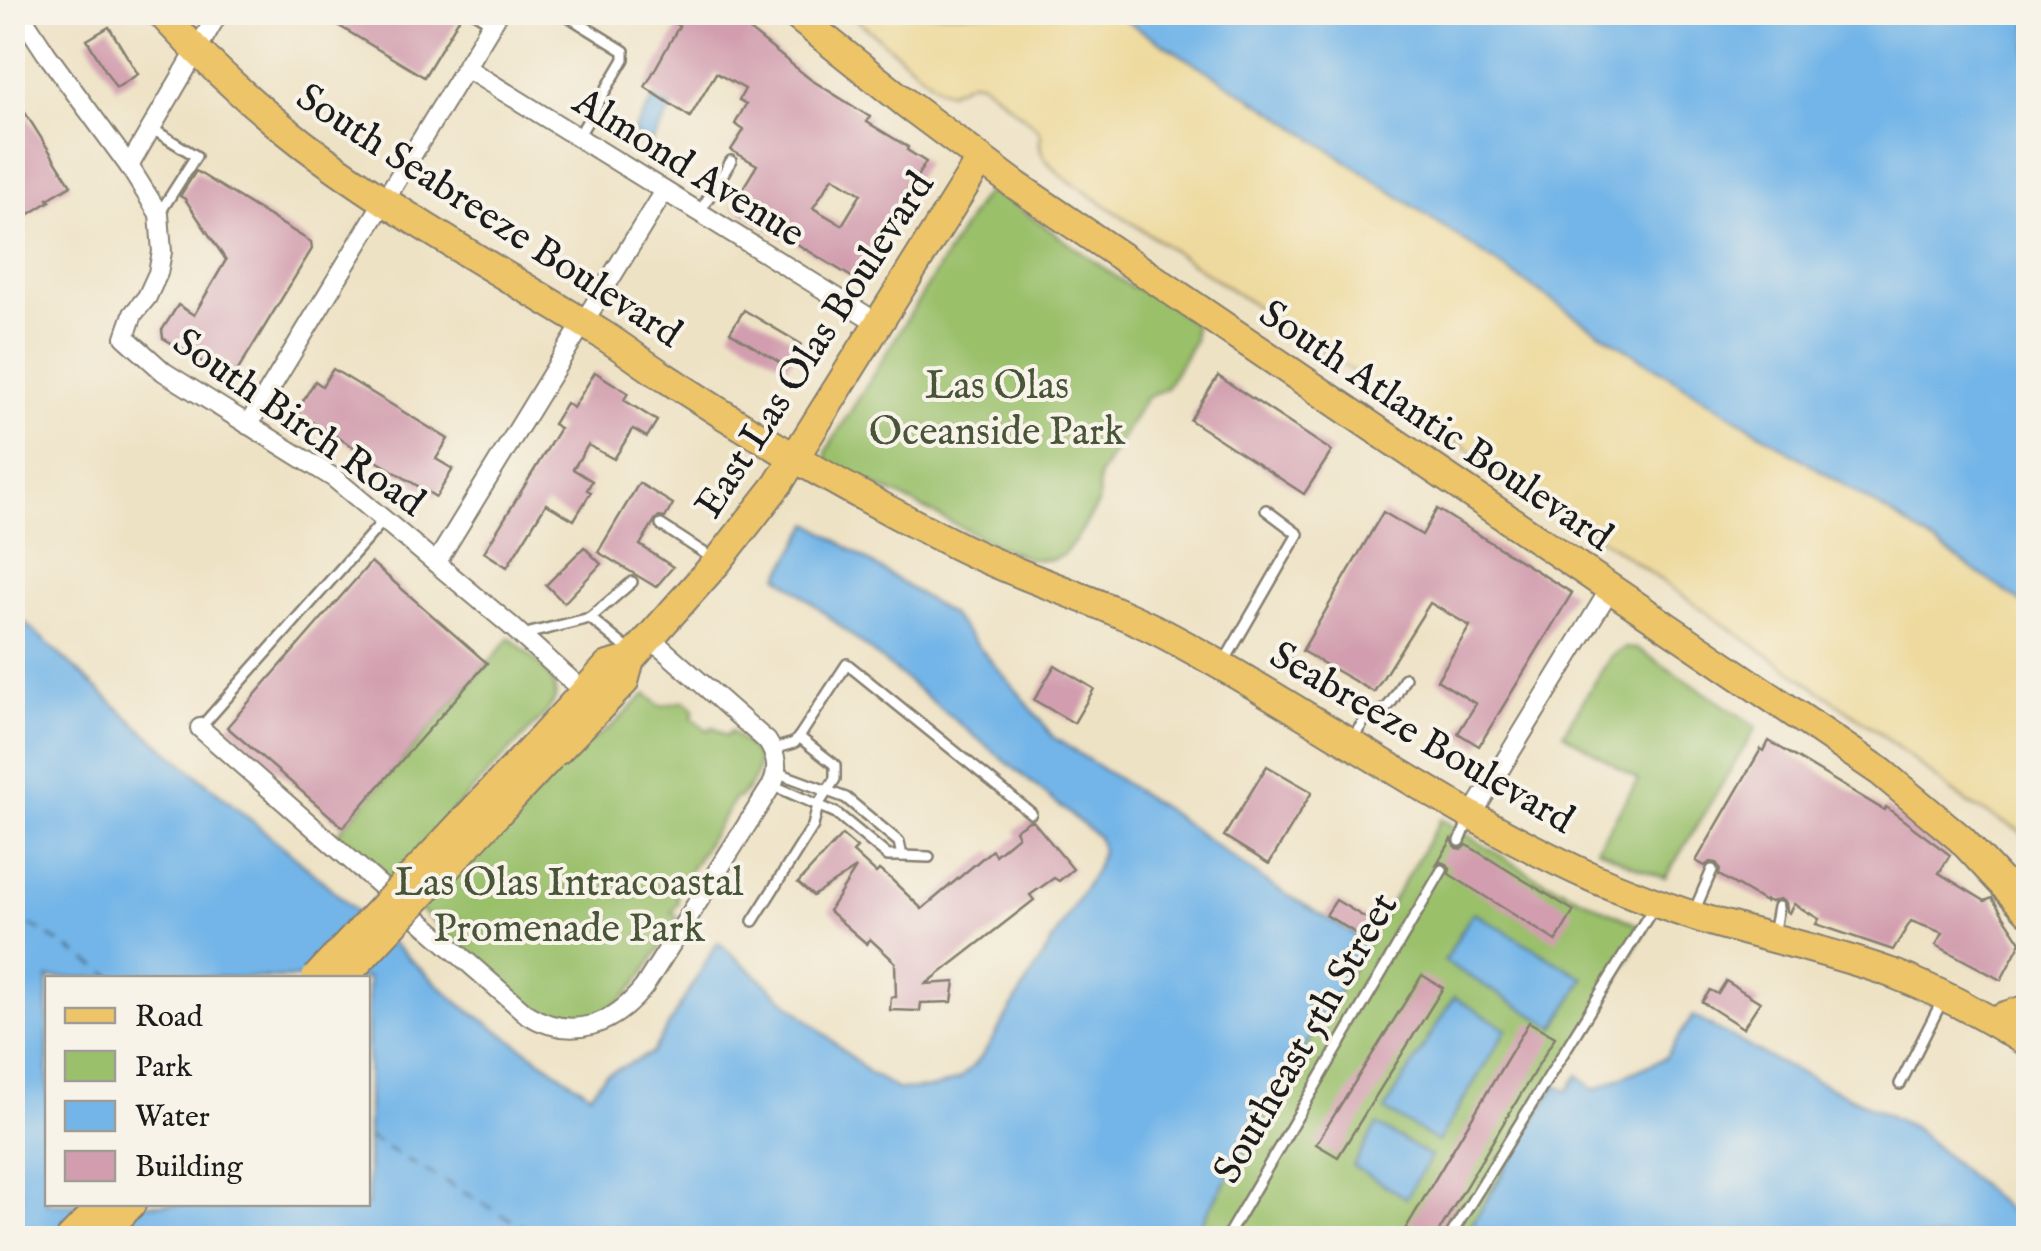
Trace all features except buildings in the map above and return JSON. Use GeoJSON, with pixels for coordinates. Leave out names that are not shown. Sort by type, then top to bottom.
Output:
{"type":"FeatureCollection","features":[{"type":"Feature","properties":{"kind":"main road","name":"South Seabreeze Boulevard"},"geometry":{"type":"LineString","coordinates":[[160,12],[196,51],[317,154],[794,457]]}},
{"type":"Feature","properties":{"kind":"main road","name":"South Atlantic Boulevard"},"geometry":{"type":"LineString","coordinates":[[792,12],[981,159],[1120,257],[1908,792],[1970,847],[2028,911]]}},
{"type":"Feature","properties":{"kind":"main road","name":"East Las Olas Boulevard"},"geometry":{"type":"LineString","coordinates":[[318,976],[551,743],[624,682],[639,651],[718,561],[778,484],[981,159]]}},
{"type":"Feature","properties":{"kind":"main road","name":"Seabreeze Boulevard"},"geometry":{"type":"LineString","coordinates":[[794,457],[979,556],[1134,619],[1222,666],[1549,857],[1692,916],[1876,968],[1944,997],[2011,1014],[2028,1043]]}},
{"type":"Feature","properties":{"kind":"main road","name":"East Las Olas Boulevard"},"geometry":{"type":"LineString","coordinates":[[345,976],[551,743],[584,692],[608,666],[639,651]]}},
{"type":"Feature","properties":{"kind":"main road"},"geometry":{"type":"LineString","coordinates":[[71,1238],[102,1206]]}},
{"type":"Feature","properties":{"kind":"main road"},"geometry":{"type":"LineString","coordinates":[[99,1238],[130,1206]]}},
{"type":"Feature","properties":{"kind":"street"},"geometry":{"type":"LineString","coordinates":[[20,12],[159,214]]}},
{"type":"Feature","properties":{"kind":"street"},"geometry":{"type":"LineString","coordinates":[[129,166],[220,12]]}},
{"type":"Feature","properties":{"kind":"street"},"geometry":{"type":"LineString","coordinates":[[248,425],[496,18]]}},
{"type":"Feature","properties":{"kind":"street","name":"Almond Avenue"},"geometry":{"type":"LineString","coordinates":[[466,68],[878,323]]}},
{"type":"Feature","properties":{"kind":"street"},"geometry":{"type":"LineString","coordinates":[[436,563],[664,191]]}},
{"type":"Feature","properties":{"kind":"street","name":"South Birch Road"},"geometry":{"type":"LineString","coordinates":[[159,214],[162,252],[158,273],[124,336],[164,372],[322,470],[522,635],[584,692]]}},
{"type":"Feature","properties":{"kind":"street"},"geometry":{"type":"LineString","coordinates":[[1472,815],[1610,589]]}},
{"type":"Feature","properties":{"kind":"street"},"geometry":{"type":"LineString","coordinates":[[200,728],[517,1007],[538,1022],[577,1028],[604,1022],[634,998],[774,779],[777,764],[761,735],[639,651]]}},
{"type":"Feature","properties":{"kind":"lane"},"geometry":{"type":"LineString","coordinates":[[474,12],[496,18]]}},
{"type":"Feature","properties":{"kind":"lane"},"geometry":{"type":"LineString","coordinates":[[561,12],[624,51],[624,59],[578,138]]}},
{"type":"Feature","properties":{"kind":"lane"},"geometry":{"type":"LineString","coordinates":[[150,128],[196,156],[159,214]]}},
{"type":"Feature","properties":{"kind":"lane"},"geometry":{"type":"LineString","coordinates":[[699,213],[731,161]]}},
{"type":"Feature","properties":{"kind":"lane"},"geometry":{"type":"LineString","coordinates":[[1222,666],[1298,534],[1266,510]]}},
{"type":"Feature","properties":{"kind":"lane"},"geometry":{"type":"LineString","coordinates":[[200,728],[384,520]]}},
{"type":"Feature","properties":{"kind":"lane"},"geometry":{"type":"LineString","coordinates":[[661,525],[718,561]]}},
{"type":"Feature","properties":{"kind":"lane"},"geometry":{"type":"LineString","coordinates":[[522,635],[590,618],[632,582]]}},
{"type":"Feature","properties":{"kind":"lane"},"geometry":{"type":"LineString","coordinates":[[590,618],[639,651]]}},
{"type":"Feature","properties":{"kind":"lane"},"geometry":{"type":"LineString","coordinates":[[1282,663],[1318,681]]}},
{"type":"Feature","properties":{"kind":"lane"},"geometry":{"type":"LineString","coordinates":[[772,749],[794,743],[800,737],[846,664],[1031,813]]}},
{"type":"Feature","properties":{"kind":"lane"},"geometry":{"type":"LineString","coordinates":[[1342,695],[1370,712],[1379,713],[1386,709],[1405,678]]}},
{"type":"Feature","properties":{"kind":"lane"},"geometry":{"type":"LineString","coordinates":[[1350,742],[1370,712]]}},
{"type":"Feature","properties":{"kind":"lane"},"geometry":{"type":"LineString","coordinates":[[752,921],[813,826],[818,805],[835,779],[835,765],[800,737]]}},
{"type":"Feature","properties":{"kind":"lane"},"geometry":{"type":"LineString","coordinates":[[774,779],[846,798],[899,842],[902,856]]}},
{"type":"Feature","properties":{"kind":"lane"},"geometry":{"type":"LineString","coordinates":[[774,779],[836,813],[888,856],[929,858]]}},
{"type":"Feature","properties":{"kind":"lane"},"geometry":{"type":"LineString","coordinates":[[1460,841],[1472,815]]}},
{"type":"Feature","properties":{"kind":"lane","name":"Southeast 5th Street"},"geometry":{"type":"LineString","coordinates":[[1226,1238],[1442,870]]}},
{"type":"Feature","properties":{"kind":"lane"},"geometry":{"type":"LineString","coordinates":[[1692,916],[1712,870]]}},
{"type":"Feature","properties":{"kind":"lane"},"geometry":{"type":"LineString","coordinates":[[1449,1238],[1656,902]]}},
{"type":"Feature","properties":{"kind":"lane"},"geometry":{"type":"LineString","coordinates":[[1773,938],[1778,907]]}},
{"type":"Feature","properties":{"kind":"lane"},"geometry":{"type":"LineString","coordinates":[[1900,1084],[1944,997]]}},
{"type":"Feature","properties":{"kind":"green space","name":"Las Olas Oceanside Park"},"geometry":{"type":"Polygon","coordinates":[[[987,192],[1002,196],[1129,286],[1163,299],[1194,323],[1194,341],[1166,388],[1145,399],[1099,476],[1098,504],[1075,541],[1063,555],[1051,560],[1030,559],[1004,549],[826,461],[827,450],[987,192]]]}},
{"type":"Feature","properties":{"kind":"green space","name":"Las Olas Intracoastal Promenade Park"},"geometry":{"type":"Polygon","coordinates":[[[510,638],[547,673],[555,699],[449,815],[484,848],[575,751],[610,728],[646,694],[660,706],[685,701],[694,709],[692,718],[707,730],[714,727],[726,736],[731,731],[757,760],[751,784],[734,800],[677,891],[678,903],[672,913],[678,916],[651,962],[620,1001],[602,1014],[580,1020],[556,1017],[527,1003],[335,836],[510,638]]]}},
{"type":"Feature","properties":{"kind":"green space"},"geometry":{"type":"Polygon","coordinates":[[[1625,648],[1638,649],[1757,727],[1665,878],[1597,848],[1638,780],[1563,733],[1611,656],[1625,648]]]}},
{"type":"Feature","properties":{"kind":"green space"},"geometry":{"type":"Polygon","coordinates":[[[1441,819],[1534,876],[1646,929],[1464,1238],[1192,1238],[1441,819]]]}},
{"type":"Feature","properties":{"kind":"sand"},"geometry":{"type":"Polygon","coordinates":[[[849,13],[1113,13],[1279,115],[1585,323],[1914,529],[2028,607],[2028,841],[2019,830],[1967,803],[1877,731],[1603,540],[1062,176],[1042,153],[1041,135],[1036,127],[982,83],[971,81],[949,92],[938,88],[849,13]]]}},
{"type":"Feature","properties":{"kind":"water"},"geometry":{"type":"Polygon","coordinates":[[[1113,13],[2028,13],[2028,607],[1914,529],[1585,323],[1279,115],[1113,13]]]}},
{"type":"Feature","properties":{"kind":"water"},"geometry":{"type":"Polygon","coordinates":[[[654,98],[672,108],[651,144],[633,133],[654,98]]]}},
{"type":"Feature","properties":{"kind":"water"},"geometry":{"type":"Polygon","coordinates":[[[810,523],[951,615],[1053,737],[1169,812],[1269,884],[1367,942],[1192,1238],[13,1238],[12,611],[138,726],[299,860],[460,1004],[590,1094],[605,1075],[652,1053],[718,942],[868,1072],[899,1090],[934,1088],[960,1079],[983,1055],[1096,869],[1102,850],[1098,837],[779,576],[810,523]]]}},
{"type":"Feature","properties":{"kind":"water"},"geometry":{"type":"Polygon","coordinates":[[[1473,912],[1584,978],[1555,1028],[1444,961],[1473,912]]]}},
{"type":"Feature","properties":{"kind":"water"},"geometry":{"type":"Polygon","coordinates":[[[1454,997],[1507,1029],[1438,1142],[1385,1110],[1454,997]]]}},
{"type":"Feature","properties":{"kind":"water"},"geometry":{"type":"Polygon","coordinates":[[[1693,1016],[1775,1061],[1913,1127],[2028,1227],[2028,1238],[1464,1238],[1556,1085],[1567,1091],[1578,1075],[1594,1090],[1665,1058],[1693,1016]]]}},
{"type":"Feature","properties":{"kind":"water"},"geometry":{"type":"Polygon","coordinates":[[[1377,1125],[1431,1157],[1406,1198],[1353,1166],[1377,1125]]]}},
{"type":"Feature","properties":{"kind":"ferry route"},"geometry":{"type":"LineString","coordinates":[[12,913],[112,976]]}},
{"type":"Feature","properties":{"kind":"ferry route"},"geometry":{"type":"LineString","coordinates":[[370,1138],[543,1238]]}}]}
